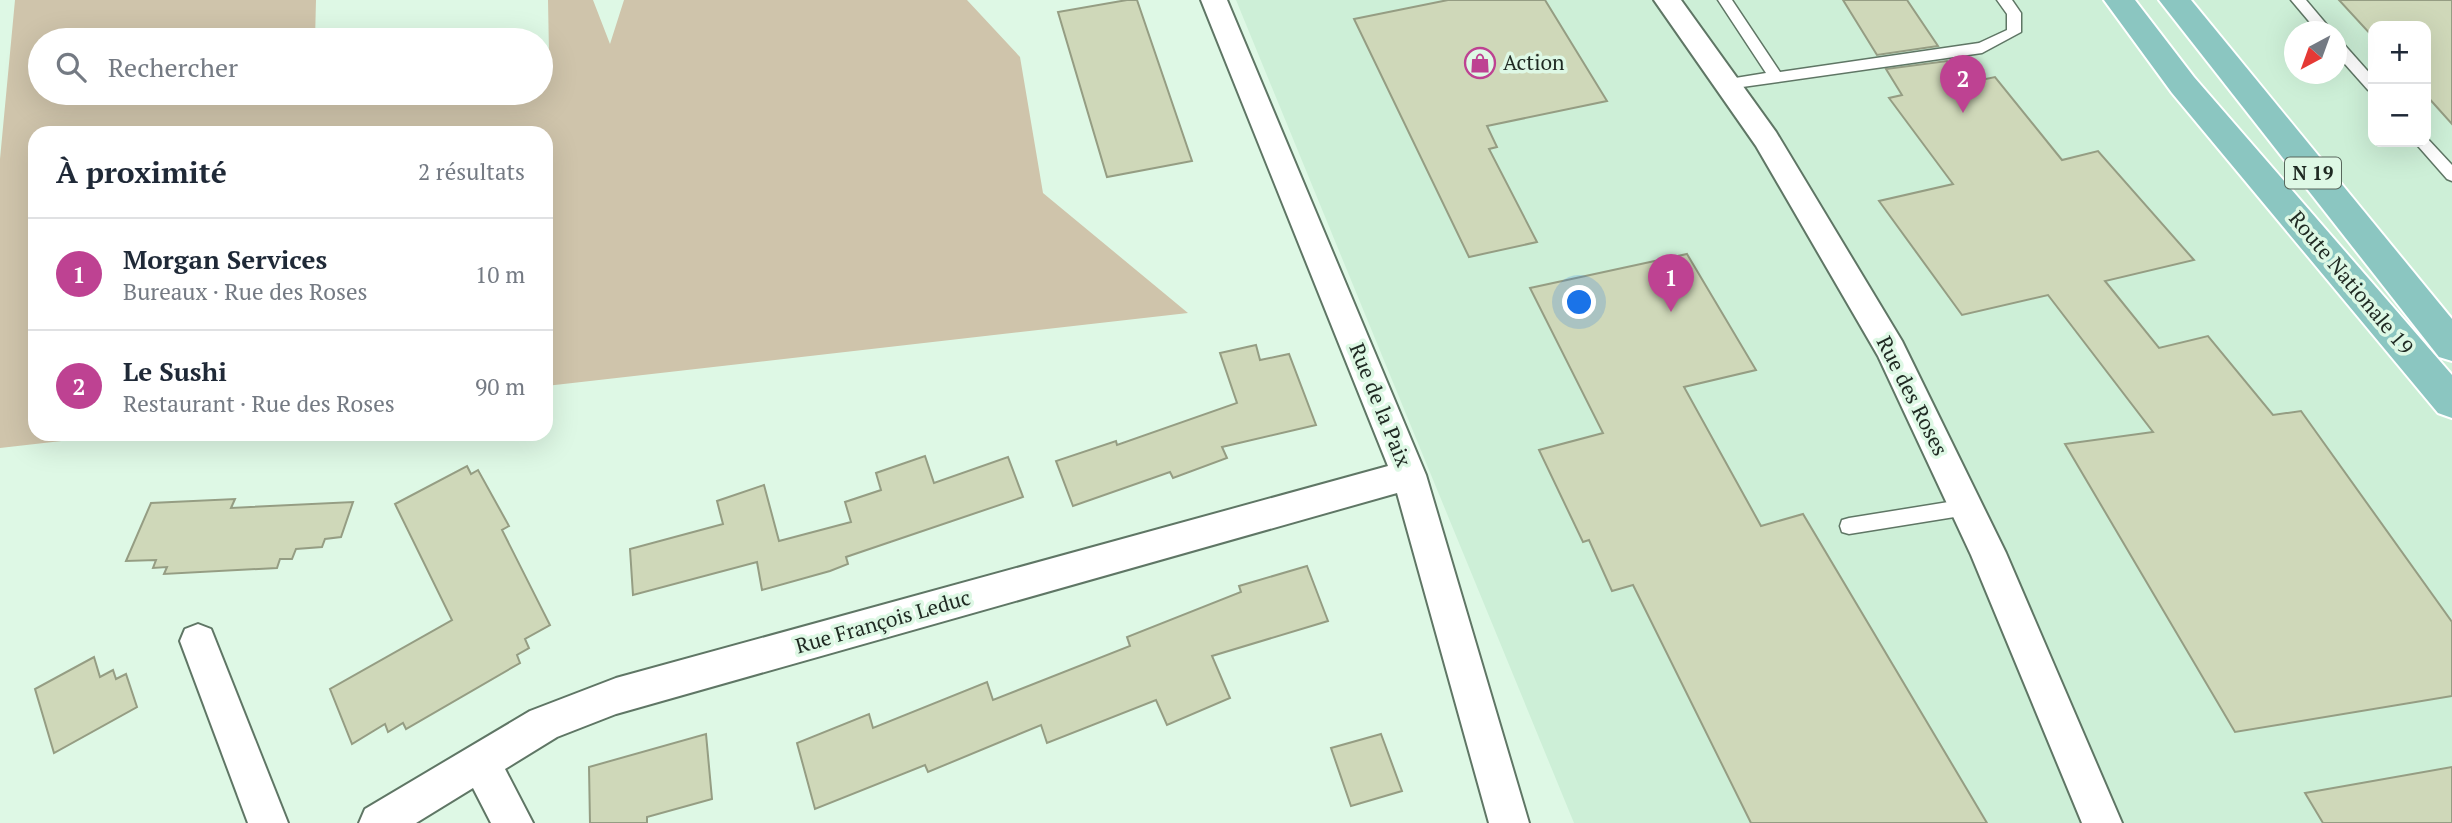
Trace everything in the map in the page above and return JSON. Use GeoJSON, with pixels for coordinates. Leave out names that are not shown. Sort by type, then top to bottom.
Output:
{"type":"FeatureCollection","features":[{"type":"Feature","properties":{"kind":"main road","name":"Route Nationale 19"},"geometry":{"type":"LineString","coordinates":[[2119,0],[2183,85],[2452,402]]}},
{"type":"Feature","properties":{"kind":"main road","name":"Route Nationale 19"},"geometry":{"type":"LineString","coordinates":[[2174,0],[2452,346]]}},
{"type":"Feature","properties":{"kind":"street","name":"Rue de la Paix"},"geometry":{"type":"LineString","coordinates":[[1214,0],[1409,475],[1509,823]]}},
{"type":"Feature","properties":{"kind":"street","name":"Rue des Roses"},"geometry":{"type":"LineString","coordinates":[[1667,0],[1728,84],[1791,180],[1891,350],[1967,507],[2102,823]]}},
{"type":"Feature","properties":{"kind":"street","name":"Rue François Leduc"},"geometry":{"type":"LineString","coordinates":[[379,823],[544,724],[616,696],[1409,475]]}},
{"type":"Feature","properties":{"kind":"street"},"geometry":{"type":"LineString","coordinates":[[198,641],[268,823]]}},
{"type":"Feature","properties":{"kind":"street"},"geometry":{"type":"LineString","coordinates":[[481,762],[513,823]]}},
{"type":"Feature","properties":{"kind":"lane"},"geometry":{"type":"LineString","coordinates":[[1725,0],[1776,77]]}},
{"type":"Feature","properties":{"kind":"lane"},"geometry":{"type":"LineString","coordinates":[[1728,84],[1982,48],[2014,32],[2014,13],[2004,0]]}},
{"type":"Feature","properties":{"kind":"lane"},"geometry":{"type":"LineString","coordinates":[[2298,0],[2316,21]]}},
{"type":"Feature","properties":{"kind":"lane"},"geometry":{"type":"LineString","coordinates":[[2347,56],[2371,84]]}},
{"type":"Feature","properties":{"kind":"lane"},"geometry":{"type":"LineString","coordinates":[[2427,147],[2452,175]]}},
{"type":"Feature","properties":{"kind":"lane"},"geometry":{"type":"LineString","coordinates":[[1849,526],[1967,507]]}},
{"type":"Feature","properties":{"kind":"shaded area"},"geometry":{"type":"Polygon","coordinates":[[[15,0],[316,0],[315,28],[28,28],[28,105],[553,105],[553,28],[549,28],[548,0],[593,0],[610,44],[624,0],[967,0],[1020,57],[1043,193],[1188,313],[553,385],[553,126],[28,126],[28,441],[62,441],[0,448],[0,159],[15,0]]]}},
{"type":"Feature","properties":{"kind":"shaded area"},"geometry":{"type":"Polygon","coordinates":[[[1236,0],[2452,0],[2452,823],[1574,823],[1236,0]]]}},
{"type":"Feature","properties":{"kind":"building"},"geometry":{"type":"Polygon","coordinates":[[[1137,0],[1192,161],[1107,177],[1058,12],[1137,0]]]}},
{"type":"Feature","properties":{"kind":"building","name":"Action"},"geometry":{"type":"Polygon","coordinates":[[[1448,0],[1545,0],[1607,101],[1487,126],[1497,147],[1489,149],[1537,242],[1469,257],[1354,19],[1448,0]]]}},
{"type":"Feature","properties":{"kind":"building"},"geometry":{"type":"Polygon","coordinates":[[[1843,0],[1907,0],[1938,46],[1877,55],[1843,0]]]}},
{"type":"Feature","properties":{"kind":"building"},"geometry":{"type":"Polygon","coordinates":[[[2339,0],[2452,0],[2452,124],[2431,101],[2431,21],[2368,21],[2368,32],[2339,0]]]}},
{"type":"Feature","properties":{"kind":"building"},"geometry":{"type":"Polygon","coordinates":[[[1947,61],[1962,84],[1995,77],[2062,160],[2098,151],[2194,260],[2105,281],[2159,348],[2208,336],[2273,415],[2301,411],[2452,622],[2452,696],[2235,732],[2065,444],[2153,432],[2048,295],[1962,315],[1879,201],[1953,184],[1889,98],[1902,95],[1886,69],[1947,61]]]}},
{"type":"Feature","properties":{"kind":"building"},"geometry":{"type":"Polygon","coordinates":[[[1687,254],[1756,370],[1684,387],[1761,526],[1803,514],[1987,823],[1751,823],[1633,585],[1612,591],[1589,540],[1583,542],[1539,450],[1603,433],[1530,288],[1687,254]]]}},
{"type":"Feature","properties":{"kind":"building"},"geometry":{"type":"Polygon","coordinates":[[[1256,345],[1260,360],[1289,354],[1316,425],[1222,447],[1227,458],[1173,478],[1170,472],[1073,506],[1056,461],[1116,441],[1117,445],[1237,403],[1220,353],[1256,345]]]}},
{"type":"Feature","properties":{"kind":"building"},"geometry":{"type":"Polygon","coordinates":[[[925,456],[934,483],[1008,457],[1023,497],[846,557],[848,564],[830,571],[762,590],[757,562],[633,595],[630,549],[723,524],[717,501],[764,485],[779,541],[851,522],[845,502],[881,490],[876,473],[925,456]]]}},
{"type":"Feature","properties":{"kind":"building"},"geometry":{"type":"Polygon","coordinates":[[[467,466],[471,474],[478,470],[509,526],[502,530],[550,625],[525,639],[529,648],[517,655],[520,663],[406,729],[403,723],[388,732],[385,724],[352,744],[330,689],[452,620],[395,504],[467,466]]]}},
{"type":"Feature","properties":{"kind":"building"},"geometry":{"type":"Polygon","coordinates":[[[235,499],[231,508],[353,502],[341,537],[325,539],[322,547],[296,549],[292,559],[280,559],[277,568],[164,574],[167,567],[153,568],[156,560],[126,561],[151,503],[235,499]]]}},
{"type":"Feature","properties":{"kind":"building"},"geometry":{"type":"Polygon","coordinates":[[[1307,566],[1328,621],[1212,656],[1230,698],[1167,725],[1156,700],[1047,743],[1041,725],[928,772],[925,765],[815,809],[797,743],[869,714],[873,728],[987,682],[993,700],[1130,646],[1127,637],[1241,592],[1239,586],[1307,566]]]}},
{"type":"Feature","properties":{"kind":"building"},"geometry":{"type":"Polygon","coordinates":[[[94,657],[100,677],[113,670],[116,679],[126,674],[137,707],[54,753],[35,689],[94,657]]]}},
{"type":"Feature","properties":{"kind":"building"},"geometry":{"type":"Polygon","coordinates":[[[706,734],[712,799],[647,817],[647,823],[590,823],[589,767],[706,734]]]}},
{"type":"Feature","properties":{"kind":"building"},"geometry":{"type":"Polygon","coordinates":[[[1381,734],[1402,791],[1351,806],[1331,748],[1381,734]]]}},
{"type":"Feature","properties":{"kind":"building"},"geometry":{"type":"Polygon","coordinates":[[[2452,767],[2452,823],[2323,823],[2305,793],[2452,767]]]}},
{"type":"Feature","properties":{"kind":"place","name":"Action"},"geometry":{"type":"Point","coordinates":[1480,63]}},
{"type":"Feature","properties":{"kind":"place","name":"Le Sushi"},"geometry":{"type":"Point","coordinates":[1963,113]}},
{"type":"Feature","properties":{"kind":"place","name":"Morgan Services"},"geometry":{"type":"Point","coordinates":[1671,312]}}]}
